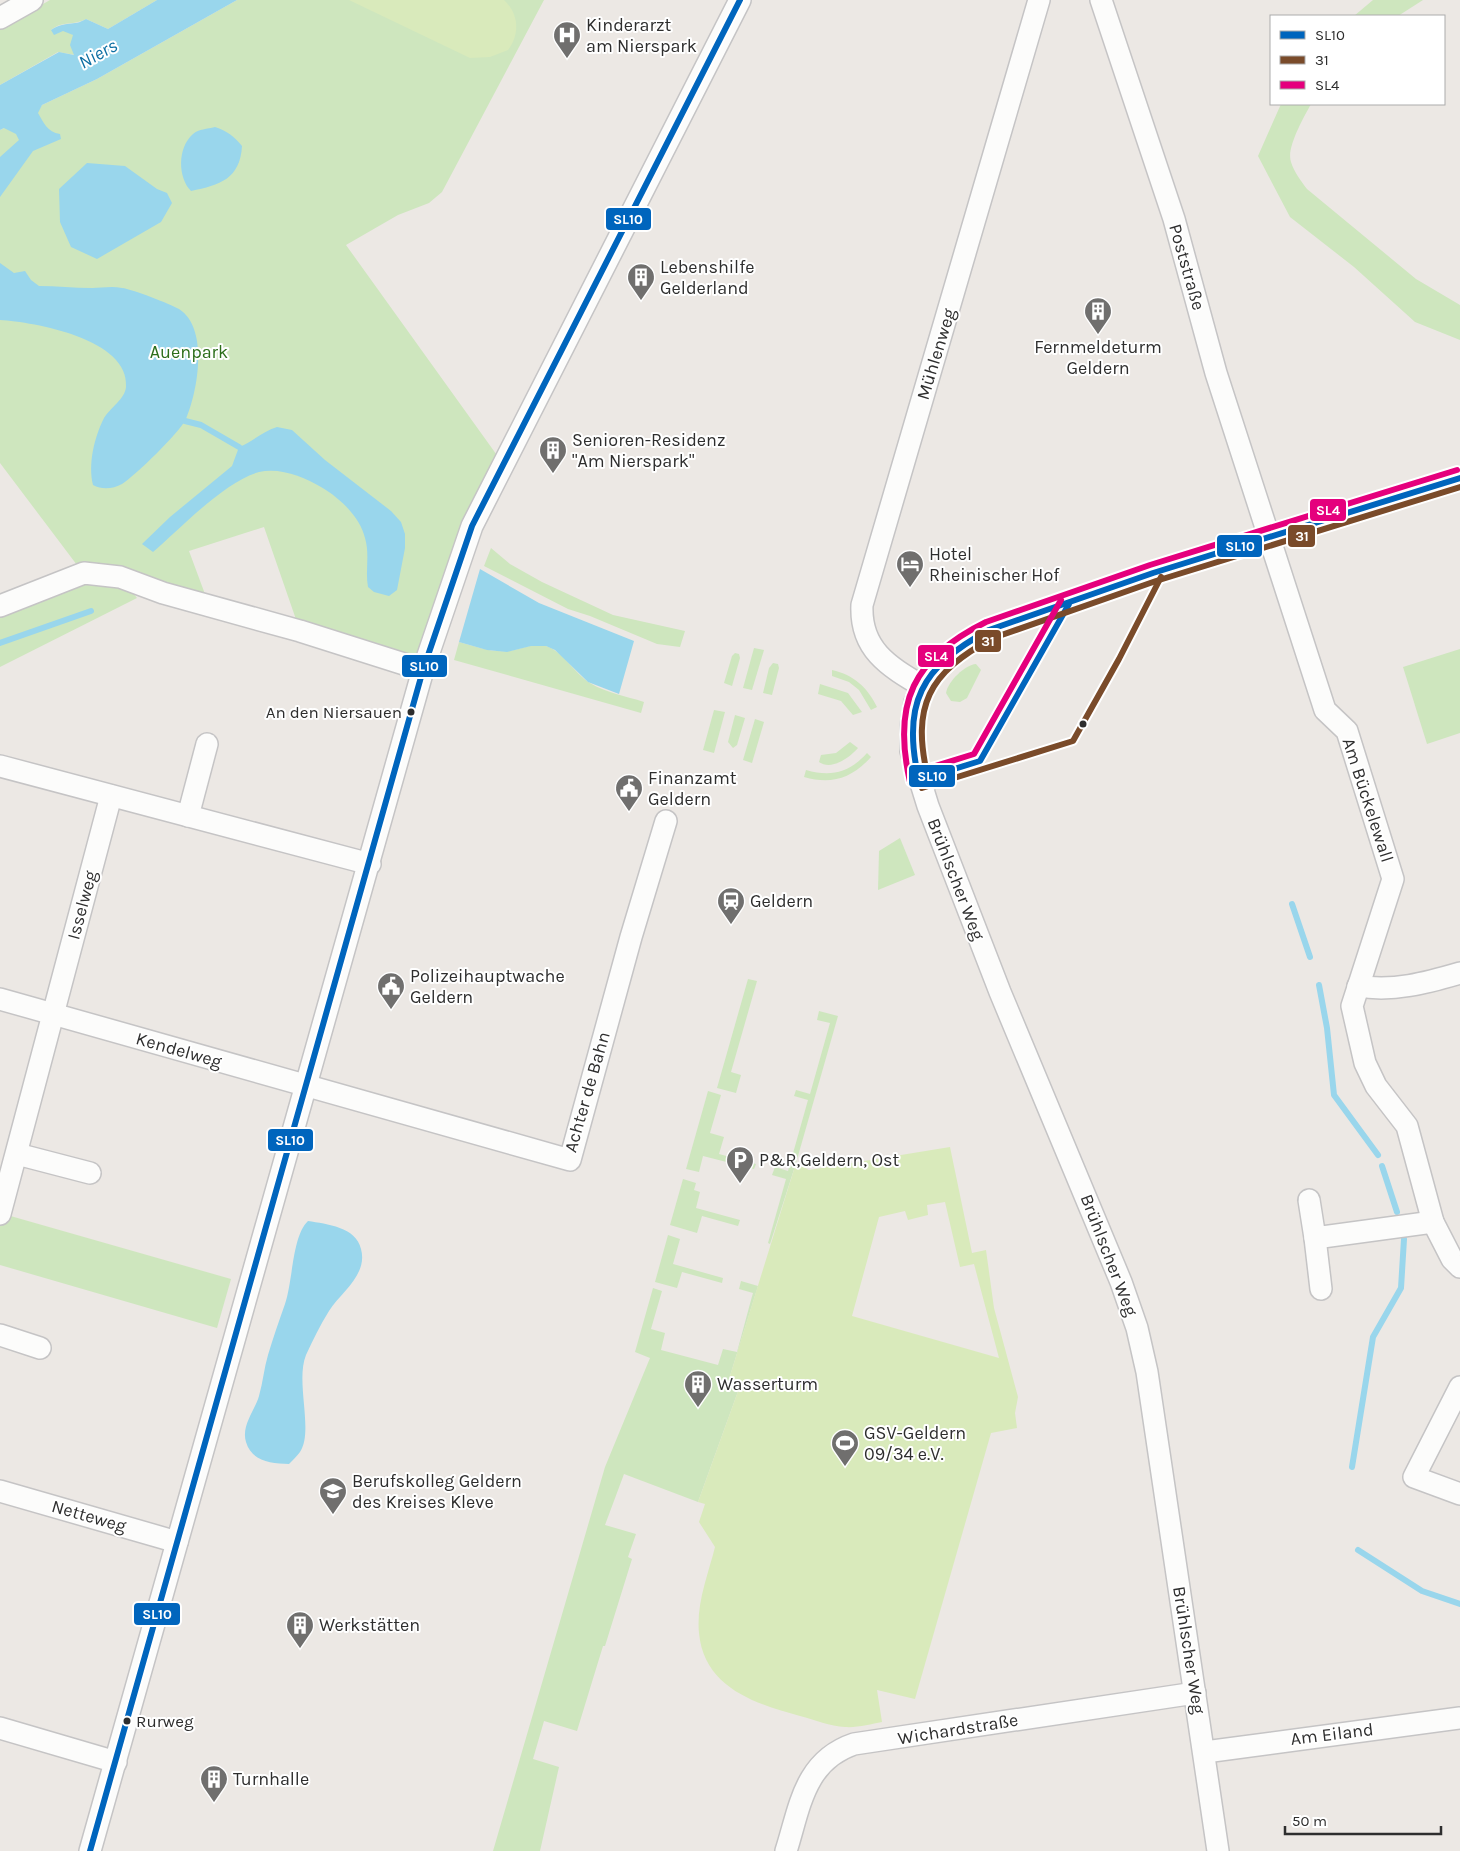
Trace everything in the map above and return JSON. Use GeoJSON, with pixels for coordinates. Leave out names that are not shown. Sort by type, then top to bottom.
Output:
{"type":"FeatureCollection","features":[{"type":"Feature","properties":{"kind":"street"},"geometry":{"type":"LineString","coordinates":[[0,18],[32,0]]}},
{"type":"Feature","properties":{"kind":"street"},"geometry":{"type":"LineString","coordinates":[[90,1851],[305,1086],[370,864],[423,670],[472,526],[740,0]]}},
{"type":"Feature","properties":{"kind":"street","name":"Mühlenweg"},"geometry":{"type":"LineString","coordinates":[[922,686],[888,663],[868,641],[862,617],[863,599],[1039,0]]}},
{"type":"Feature","properties":{"kind":"street","name":"Poststraße"},"geometry":{"type":"LineString","coordinates":[[1101,0],[1174,219],[1216,373],[1269,536]]}},
{"type":"Feature","properties":{"kind":"street","name":"Brühlscher Weg"},"geometry":{"type":"LineString","coordinates":[[1218,1851],[1205,1752],[1146,1372],[1137,1328],[1100,1230],[1000,992],[919,780],[910,737],[913,710],[922,686],[933,671],[951,653],[989,630],[1153,573],[1460,478]]}},
{"type":"Feature","properties":{"kind":"street","name":"Am Bückelewall"},"geometry":{"type":"LineString","coordinates":[[1269,536],[1325,710],[1347,731],[1393,879],[1352,1006],[1365,1063],[1376,1086],[1406,1126],[1434,1222],[1452,1259],[1460,1267]]}},
{"type":"Feature","properties":{"kind":"street"},"geometry":{"type":"LineString","coordinates":[[0,606],[84,573],[120,577],[163,593],[300,631],[423,670]]}},
{"type":"Feature","properties":{"kind":"street"},"geometry":{"type":"LineString","coordinates":[[188,816],[207,744]]}},
{"type":"Feature","properties":{"kind":"street"},"geometry":{"type":"LineString","coordinates":[[0,766],[370,864]]}},
{"type":"Feature","properties":{"kind":"street","name":"Isselweg"},"geometry":{"type":"LineString","coordinates":[[54,1014],[111,796]]}},
{"type":"Feature","properties":{"kind":"street","name":"Achter de Bahn"},"geometry":{"type":"LineString","coordinates":[[305,1086],[570,1160],[666,820]]}},
{"type":"Feature","properties":{"kind":"street"},"geometry":{"type":"LineString","coordinates":[[1358,986],[1373,988],[1416,986],[1460,973]]}},
{"type":"Feature","properties":{"kind":"street","name":"Kendelweg"},"geometry":{"type":"LineString","coordinates":[[0,999],[305,1086]]}},
{"type":"Feature","properties":{"kind":"street"},"geometry":{"type":"LineString","coordinates":[[0,1214],[54,1014]]}},
{"type":"Feature","properties":{"kind":"street"},"geometry":{"type":"LineString","coordinates":[[17,1154],[90,1173]]}},
{"type":"Feature","properties":{"kind":"street"},"geometry":{"type":"LineString","coordinates":[[1309,1200],[1321,1289]]}},
{"type":"Feature","properties":{"kind":"street"},"geometry":{"type":"LineString","coordinates":[[1315,1238],[1434,1222]]}},
{"type":"Feature","properties":{"kind":"street"},"geometry":{"type":"LineString","coordinates":[[0,1335],[40,1348]]}},
{"type":"Feature","properties":{"kind":"street"},"geometry":{"type":"LineString","coordinates":[[1460,1387],[1414,1477],[1460,1494]]}},
{"type":"Feature","properties":{"kind":"street","name":"Netteweg"},"geometry":{"type":"LineString","coordinates":[[0,1491],[177,1542]]}},
{"type":"Feature","properties":{"kind":"street","name":"Wichardstraße"},"geometry":{"type":"LineString","coordinates":[[786,1851],[807,1785],[814,1772],[821,1763],[842,1748],[854,1744],[1195,1693]]}},
{"type":"Feature","properties":{"kind":"street","name":"Am Eiland"},"geometry":{"type":"LineString","coordinates":[[1205,1752],[1460,1718]]}},
{"type":"Feature","properties":{"kind":"street"},"geometry":{"type":"LineString","coordinates":[[0,1728],[116,1762]]}},
{"type":"Feature","properties":{"kind":"green space"},"geometry":{"type":"Polygon","coordinates":[[[50,0],[157,0],[108,29],[86,19],[56,27],[51,30],[63,30],[74,35],[75,55],[58,52],[0,85],[0,29],[50,0]]]}},
{"type":"Feature","properties":{"kind":"green space","name":"Auenpark"},"geometry":{"type":"Polygon","coordinates":[[[237,0],[544,0],[442,192],[429,203],[398,215],[346,245],[504,465],[423,670],[300,631],[264,527],[189,551],[212,613],[129,588],[137,598],[0,667],[0,607],[83,573],[0,463],[0,130],[37,112],[42,105],[97,79],[237,0]]]}},
{"type":"Feature","properties":{"kind":"green space"},"geometry":{"type":"Polygon","coordinates":[[[349,0],[504,0],[513,11],[516,24],[515,37],[508,50],[490,57],[470,58],[349,0]]]}},
{"type":"Feature","properties":{"kind":"green space"},"geometry":{"type":"Polygon","coordinates":[[[1373,0],[1423,0],[1400,15],[1355,15],[1373,0]]]}},
{"type":"Feature","properties":{"kind":"green space"},"geometry":{"type":"Polygon","coordinates":[[[1281,105],[1310,105],[1296,133],[1291,149],[1291,162],[1298,176],[1307,189],[1416,279],[1460,305],[1460,340],[1415,322],[1354,267],[1290,217],[1258,156],[1281,105]]]}},
{"type":"Feature","properties":{"kind":"green space"},"geometry":{"type":"Polygon","coordinates":[[[491,548],[510,564],[542,582],[613,615],[685,631],[680,647],[657,644],[590,616],[568,609],[484,566],[491,548]]]}},
{"type":"Feature","properties":{"kind":"green space"},"geometry":{"type":"Polygon","coordinates":[[[459,642],[496,651],[513,650],[536,645],[546,646],[558,652],[590,683],[609,692],[644,702],[641,713],[454,660],[459,642]]]}},
{"type":"Feature","properties":{"kind":"green space"},"geometry":{"type":"Polygon","coordinates":[[[754,648],[764,650],[752,690],[743,688],[754,648]]]}},
{"type":"Feature","properties":{"kind":"green space"},"geometry":{"type":"Polygon","coordinates":[[[1460,649],[1460,733],[1427,744],[1403,667],[1460,649]]]}},
{"type":"Feature","properties":{"kind":"green space"},"geometry":{"type":"Polygon","coordinates":[[[735,653],[739,654],[740,658],[732,686],[724,683],[732,656],[735,653]]]}},
{"type":"Feature","properties":{"kind":"green space"},"geometry":{"type":"Polygon","coordinates":[[[773,663],[778,664],[779,668],[772,695],[763,693],[769,668],[773,663]]]}},
{"type":"Feature","properties":{"kind":"green space"},"geometry":{"type":"Polygon","coordinates":[[[976,664],[981,670],[967,698],[960,702],[951,701],[946,693],[953,679],[962,670],[976,664]]]}},
{"type":"Feature","properties":{"kind":"green space"},"geometry":{"type":"Polygon","coordinates":[[[832,670],[847,675],[859,683],[869,693],[877,707],[871,710],[859,690],[849,682],[832,676],[832,670]]]}},
{"type":"Feature","properties":{"kind":"green space"},"geometry":{"type":"Polygon","coordinates":[[[820,684],[848,693],[862,712],[853,715],[841,701],[818,694],[820,684]]]}},
{"type":"Feature","properties":{"kind":"green space"},"geometry":{"type":"Polygon","coordinates":[[[714,710],[725,712],[714,753],[703,750],[714,710]]]}},
{"type":"Feature","properties":{"kind":"green space"},"geometry":{"type":"Polygon","coordinates":[[[735,715],[745,718],[737,745],[733,748],[728,742],[735,715]]]}},
{"type":"Feature","properties":{"kind":"green space"},"geometry":{"type":"Polygon","coordinates":[[[755,719],[764,722],[752,763],[743,760],[755,719]]]}},
{"type":"Feature","properties":{"kind":"green space"},"geometry":{"type":"Polygon","coordinates":[[[850,742],[858,748],[846,759],[829,765],[819,762],[821,755],[836,753],[850,742]]]}},
{"type":"Feature","properties":{"kind":"green space"},"geometry":{"type":"Polygon","coordinates":[[[867,753],[871,757],[849,775],[832,780],[804,777],[806,770],[824,773],[839,772],[853,765],[867,753]]]}},
{"type":"Feature","properties":{"kind":"green space"},"geometry":{"type":"Polygon","coordinates":[[[900,838],[915,875],[878,890],[879,851],[900,838]]]}},
{"type":"Feature","properties":{"kind":"green space"},"geometry":{"type":"Polygon","coordinates":[[[748,979],[757,981],[731,1072],[741,1075],[736,1093],[717,1088],[748,979]]]}},
{"type":"Feature","properties":{"kind":"green space"},"geometry":{"type":"Polygon","coordinates":[[[819,1011],[838,1016],[796,1163],[770,1244],[768,1243],[786,1179],[772,1175],[775,1167],[788,1171],[808,1100],[794,1096],[796,1090],[810,1094],[830,1023],[817,1020],[819,1011]]]}},
{"type":"Feature","properties":{"kind":"green space"},"geometry":{"type":"Polygon","coordinates":[[[708,1091],[721,1095],[710,1133],[724,1137],[719,1154],[756,1164],[754,1169],[703,1156],[699,1172],[686,1169],[708,1091]]]}},
{"type":"Feature","properties":{"kind":"green space","name":"GSV-Geldern 09/34 e.V."},"geometry":{"type":"Polygon","coordinates":[[[950,1147],[972,1253],[986,1250],[994,1308],[1018,1397],[1015,1413],[1017,1428],[991,1433],[915,1699],[877,1690],[882,1722],[854,1727],[834,1725],[766,1706],[735,1691],[711,1667],[703,1652],[699,1633],[701,1600],[715,1547],[699,1522],[705,1504],[698,1502],[741,1383],[729,1379],[796,1163],[809,1170],[950,1147]],[[945,1202],[927,1205],[928,1215],[908,1220],[905,1211],[879,1217],[852,1316],[999,1358],[974,1264],[960,1267],[945,1202]]]}},
{"type":"Feature","properties":{"kind":"green space"},"geometry":{"type":"Polygon","coordinates":[[[683,1179],[696,1183],[694,1190],[700,1192],[696,1208],[740,1220],[738,1226],[702,1216],[697,1233],[670,1225],[683,1179]]]}},
{"type":"Feature","properties":{"kind":"green space"},"geometry":{"type":"Polygon","coordinates":[[[0,1213],[231,1279],[217,1328],[0,1265],[0,1213]]]}},
{"type":"Feature","properties":{"kind":"green space"},"geometry":{"type":"Polygon","coordinates":[[[668,1235],[680,1239],[673,1264],[723,1278],[722,1283],[682,1272],[677,1288],[655,1282],[668,1235]]]}},
{"type":"Feature","properties":{"kind":"green space"},"geometry":{"type":"Polygon","coordinates":[[[741,1281],[758,1286],[729,1379],[741,1383],[698,1502],[624,1474],[605,1525],[636,1534],[628,1557],[632,1559],[605,1646],[603,1646],[577,1731],[544,1721],[533,1759],[559,1767],[540,1851],[493,1851],[605,1467],[650,1358],[635,1352],[653,1288],[662,1291],[651,1329],[665,1333],[661,1350],[718,1365],[723,1349],[737,1352],[753,1293],[739,1289],[741,1281]]]}},
{"type":"Feature","properties":{"kind":"water","name":"Niers"},"geometry":{"type":"Polygon","coordinates":[[[157,0],[237,0],[97,79],[42,105],[38,113],[46,126],[60,134],[61,139],[33,151],[0,197],[0,157],[19,140],[16,134],[4,128],[0,130],[0,85],[59,52],[74,55],[70,45],[73,35],[63,31],[54,35],[51,30],[56,27],[77,23],[86,19],[108,29],[157,0]]]}},
{"type":"Feature","properties":{"kind":"water"},"geometry":{"type":"Polygon","coordinates":[[[215,127],[230,134],[242,146],[237,166],[227,179],[211,186],[191,191],[182,171],[181,163],[184,147],[195,132],[215,127]]]}},
{"type":"Feature","properties":{"kind":"water"},"geometry":{"type":"Polygon","coordinates":[[[87,163],[125,166],[157,189],[167,193],[172,203],[161,222],[97,259],[71,247],[60,222],[59,189],[87,163]]]}},
{"type":"Feature","properties":{"kind":"water"},"geometry":{"type":"Polygon","coordinates":[[[0,263],[14,273],[25,271],[31,280],[39,286],[114,287],[127,289],[179,309],[188,318],[198,345],[198,361],[194,393],[186,419],[157,453],[122,484],[108,488],[100,488],[93,485],[91,468],[93,451],[100,426],[125,391],[123,370],[113,357],[97,345],[77,336],[56,329],[0,320],[0,263]]]}},
{"type":"Feature","properties":{"kind":"water"},"geometry":{"type":"Polygon","coordinates":[[[277,427],[292,430],[325,460],[391,511],[401,522],[405,534],[405,548],[397,590],[389,596],[374,592],[368,587],[365,538],[354,516],[335,497],[321,487],[283,472],[259,472],[246,477],[218,495],[153,552],[142,544],[170,517],[232,466],[239,447],[277,427]]]}},
{"type":"Feature","properties":{"kind":"water"},"geometry":{"type":"Polygon","coordinates":[[[480,569],[539,603],[634,641],[619,694],[588,682],[555,650],[546,646],[531,646],[507,652],[487,650],[459,642],[480,569]]]}},
{"type":"Feature","properties":{"kind":"water"},"geometry":{"type":"Polygon","coordinates":[[[308,1221],[332,1225],[347,1231],[353,1236],[361,1249],[361,1267],[352,1283],[329,1311],[306,1355],[302,1379],[305,1419],[304,1443],[300,1452],[289,1464],[276,1463],[263,1460],[253,1454],[246,1442],[245,1430],[259,1396],[268,1355],[288,1294],[299,1237],[308,1221]]]}},
{"type":"Feature","properties":{"kind":"waterway"},"geometry":{"type":"LineString","coordinates":[[185,421],[201,425],[239,447]]}},
{"type":"Feature","properties":{"kind":"waterway"},"geometry":{"type":"LineString","coordinates":[[0,643],[91,611]]}},
{"type":"Feature","properties":{"kind":"waterway"},"geometry":{"type":"LineString","coordinates":[[1292,904],[1310,957]]}},
{"type":"Feature","properties":{"kind":"waterway"},"geometry":{"type":"LineString","coordinates":[[1319,985],[1327,1028],[1334,1095],[1378,1155]]}},
{"type":"Feature","properties":{"kind":"waterway"},"geometry":{"type":"LineString","coordinates":[[1382,1166],[1397,1212]]}},
{"type":"Feature","properties":{"kind":"waterway"},"geometry":{"type":"LineString","coordinates":[[1352,1467],[1373,1337],[1401,1288],[1404,1239]]}},
{"type":"Feature","properties":{"kind":"waterway"},"geometry":{"type":"LineString","coordinates":[[1358,1550],[1422,1591],[1460,1604]]}},
{"type":"Feature","properties":{"kind":"transit line","name":"SL10"},"geometry":{"type":"LineString","coordinates":[[90,1851],[423,670],[472,526],[740,0]]}},
{"type":"Feature","properties":{"kind":"transit line","name":"SL4"},"geometry":{"type":"LineString","coordinates":[[910,782],[905,754],[904,729],[907,706],[914,686],[925,668],[941,651],[961,636],[986,622],[1150,565],[1457,470]]}},
{"type":"Feature","properties":{"kind":"transit line","name":"SL10"},"geometry":{"type":"LineString","coordinates":[[1069,604],[980,761],[919,780],[914,753],[913,730],[915,709],[922,690],[932,674],[947,658],[989,630],[1153,573],[1460,478]]}},
{"type":"Feature","properties":{"kind":"transit line","name":"31"},"geometry":{"type":"LineString","coordinates":[[928,778],[923,753],[922,731],[924,711],[930,694],[939,679],[953,665],[971,651],[993,638],[1156,581],[1460,487]]}},
{"type":"Feature","properties":{"kind":"transit line","name":"31"},"geometry":{"type":"LineString","coordinates":[[922,788],[1073,741],[1119,659],[1161,577]]}},
{"type":"Feature","properties":{"kind":"transit line","name":"SL4"},"geometry":{"type":"LineString","coordinates":[[916,772],[974,754],[1061,600]]}},
{"type":"Feature","properties":{"kind":"place","name":"Kinderarzt am Nierspark"},"geometry":{"type":"Point","coordinates":[567,59]}},
{"type":"Feature","properties":{"kind":"place","name":"Lebenshilfe Gelderland"},"geometry":{"type":"Point","coordinates":[641,301]}},
{"type":"Feature","properties":{"kind":"place","name":"Fernmeldeturm Geldern"},"geometry":{"type":"Point","coordinates":[1098,335]}},
{"type":"Feature","properties":{"kind":"place","name":"Senioren-Residenz \"Am Nierspark\""},"geometry":{"type":"Point","coordinates":[553,474]}},
{"type":"Feature","properties":{"kind":"place","name":"Hotel Rheinischer Hof"},"geometry":{"type":"Point","coordinates":[910,588]}},
{"type":"Feature","properties":{"kind":"place","name":"An den Niersauen"},"geometry":{"type":"Point","coordinates":[411,712]}},
{"type":"Feature","properties":{"kind":"place","name":"Finanzamt Geldern"},"geometry":{"type":"Point","coordinates":[629,812]}},
{"type":"Feature","properties":{"kind":"place","name":"Geldern"},"geometry":{"type":"Point","coordinates":[731,925]}},
{"type":"Feature","properties":{"kind":"place","name":"Polizeihauptwache Geldern"},"geometry":{"type":"Point","coordinates":[391,1010]}},
{"type":"Feature","properties":{"kind":"place","name":"P&R,Geldern, Ost"},"geometry":{"type":"Point","coordinates":[740,1184]}},
{"type":"Feature","properties":{"kind":"place","name":"Wasserturm"},"geometry":{"type":"Point","coordinates":[698,1408]}},
{"type":"Feature","properties":{"kind":"place","name":"GSV-Geldern 09/34 e.V."},"geometry":{"type":"Point","coordinates":[845,1467]}},
{"type":"Feature","properties":{"kind":"place","name":"Berufskolleg Geldern des Kreises Kleve"},"geometry":{"type":"Point","coordinates":[333,1515]}},
{"type":"Feature","properties":{"kind":"place","name":"Werkstätten"},"geometry":{"type":"Point","coordinates":[300,1649]}},
{"type":"Feature","properties":{"kind":"place","name":"Rurweg"},"geometry":{"type":"Point","coordinates":[127,1721]}},
{"type":"Feature","properties":{"kind":"place","name":"Turnhalle"},"geometry":{"type":"Point","coordinates":[214,1803]}}]}
